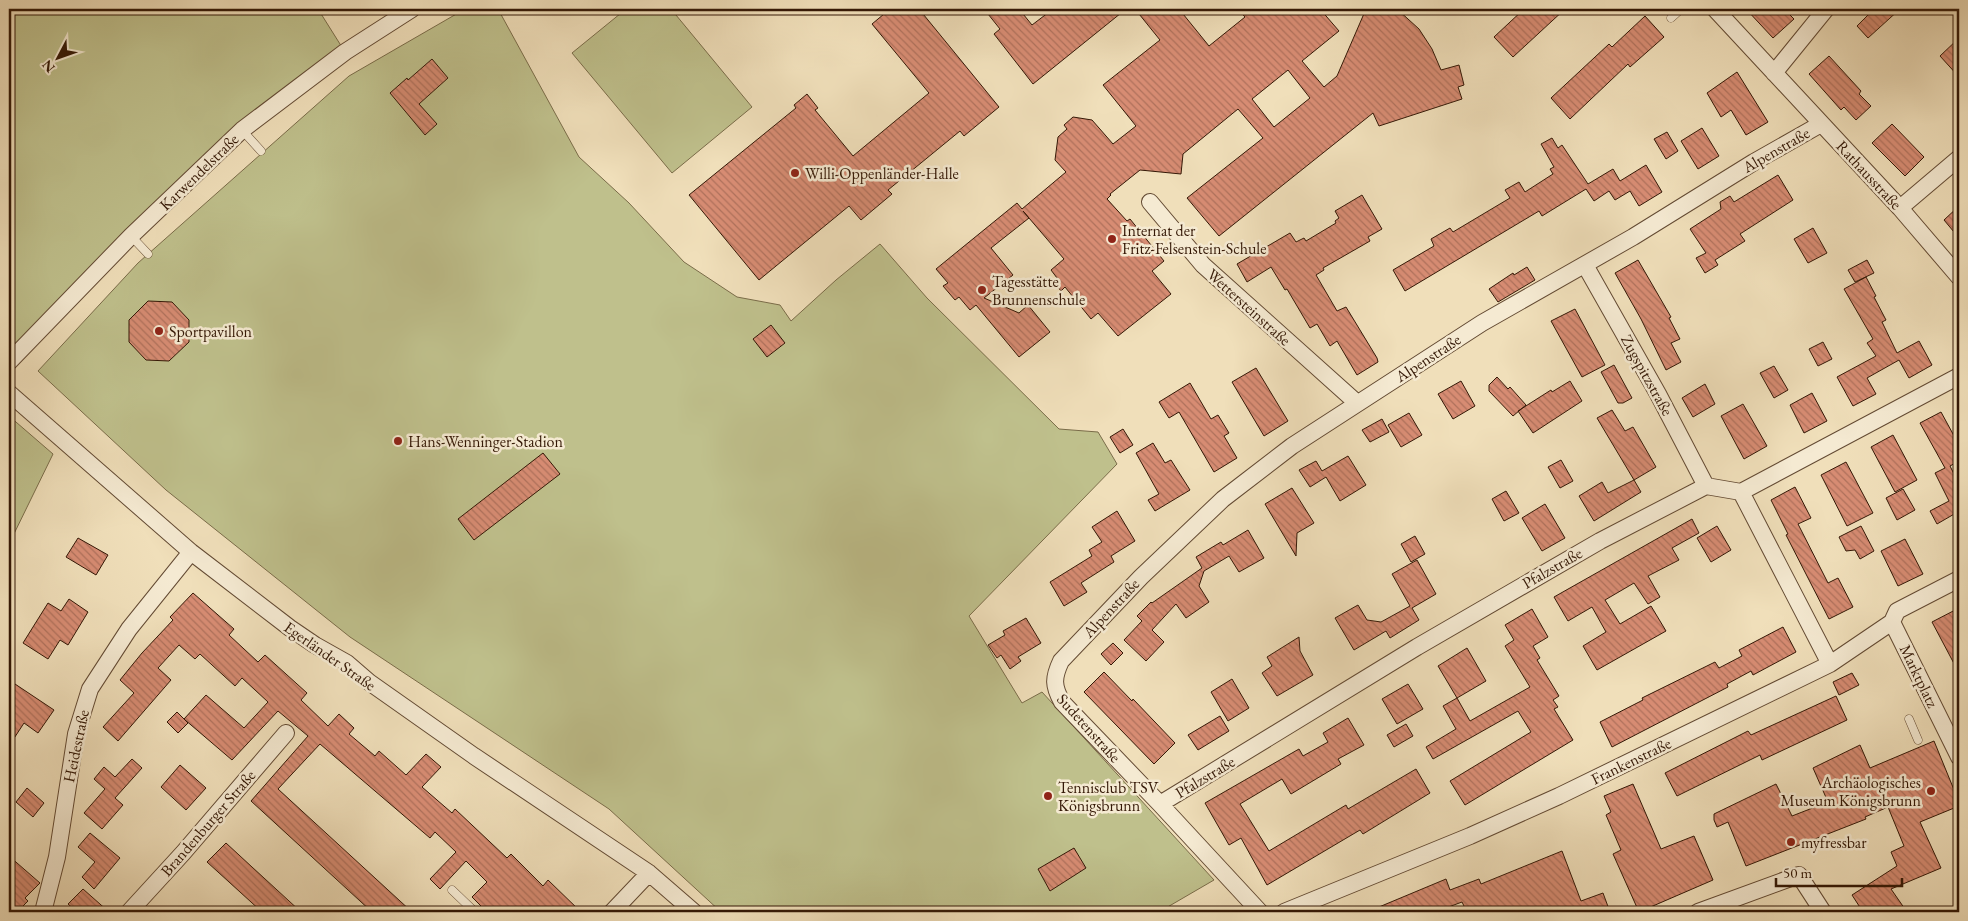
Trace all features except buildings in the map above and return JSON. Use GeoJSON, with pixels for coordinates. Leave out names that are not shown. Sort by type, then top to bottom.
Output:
{"type":"FeatureCollection","features":[{"type":"Feature","properties":{"kind":"street","name":"Karwendelstraße"},"geometry":{"type":"LineString","coordinates":[[9,362],[131,236],[242,130],[345,52],[412,9]]}},
{"type":"Feature","properties":{"kind":"street","name":"Rathausstraße"},"geometry":{"type":"LineString","coordinates":[[1715,9],[1900,208],[1959,277]]}},
{"type":"Feature","properties":{"kind":"street"},"geometry":{"type":"LineString","coordinates":[[1774,73],[1826,9]]}},
{"type":"Feature","properties":{"kind":"street","name":"Alpenstraße"},"geometry":{"type":"LineString","coordinates":[[1075,646],[1141,576],[1223,498],[1292,446],[1482,323],[1585,265],[1754,162],[1821,124]]}},
{"type":"Feature","properties":{"kind":"street"},"geometry":{"type":"LineString","coordinates":[[1900,208],[1959,158]]}},
{"type":"Feature","properties":{"kind":"street","name":"Wettersteinstraße"},"geometry":{"type":"LineString","coordinates":[[1150,202],[1203,265],[1357,403]]}},
{"type":"Feature","properties":{"kind":"street","name":"Zugspitzstraße"},"geometry":{"type":"LineString","coordinates":[[1585,265],[1658,394],[1706,486]]}},
{"type":"Feature","properties":{"kind":"street"},"geometry":{"type":"LineString","coordinates":[[1706,486],[1741,492],[1959,376]]}},
{"type":"Feature","properties":{"kind":"street","name":"Egerländer Straße"},"geometry":{"type":"LineString","coordinates":[[9,393],[191,552],[290,628],[347,663],[369,682],[467,752],[649,873],[694,912]]}},
{"type":"Feature","properties":{"kind":"street","name":"Pfalzstraße"},"geometry":{"type":"LineString","coordinates":[[1160,804],[1409,652],[1583,550],[1706,486]]}},
{"type":"Feature","properties":{"kind":"street"},"geometry":{"type":"LineString","coordinates":[[1741,492],[1830,664]]}},
{"type":"Feature","properties":{"kind":"street","name":"Heidestraße"},"geometry":{"type":"LineString","coordinates":[[43,912],[57,857],[76,734],[90,689],[129,629],[191,552]]}},
{"type":"Feature","properties":{"kind":"street","name":"Frankenstraße"},"geometry":{"type":"LineString","coordinates":[[1284,912],[1470,836],[1559,796],[1830,664],[1892,622],[1897,611],[1959,579]]}},
{"type":"Feature","properties":{"kind":"street","name":"Marktplatz"},"geometry":{"type":"LineString","coordinates":[[1892,622],[1959,757]]}},
{"type":"Feature","properties":{"kind":"street","name":"Sudetenstraße"},"geometry":{"type":"LineString","coordinates":[[1075,646],[1061,661],[1055,674],[1055,690],[1062,702],[1260,912]]}},
{"type":"Feature","properties":{"kind":"street","name":"Brandenburger Straße"},"geometry":{"type":"LineString","coordinates":[[129,912],[184,853],[286,733]]}},
{"type":"Feature","properties":{"kind":"street"},"geometry":{"type":"LineString","coordinates":[[612,912],[649,873]]}},
{"type":"Feature","properties":{"kind":"street"},"geometry":{"type":"LineString","coordinates":[[1698,912],[1799,875],[1823,912]]}},
{"type":"Feature","properties":{"kind":"lane"},"geometry":{"type":"LineString","coordinates":[[1671,18],[1681,9]]}},
{"type":"Feature","properties":{"kind":"lane"},"geometry":{"type":"LineString","coordinates":[[242,130],[261,151]]}},
{"type":"Feature","properties":{"kind":"lane"},"geometry":{"type":"LineString","coordinates":[[131,236],[148,254]]}},
{"type":"Feature","properties":{"kind":"lane"},"geometry":{"type":"LineString","coordinates":[[1909,719],[1918,740]]}},
{"type":"Feature","properties":{"kind":"lane"},"geometry":{"type":"LineString","coordinates":[[452,890],[475,912]]}},
{"type":"Feature","properties":{"kind":"green space"},"geometry":{"type":"Polygon","coordinates":[[[9,9],[318,9],[345,52],[242,130],[19,351],[9,345],[9,9]]]}},
{"type":"Feature","properties":{"kind":"green space"},"geometry":{"type":"Polygon","coordinates":[[[465,9],[498,9],[579,157],[629,203],[684,262],[737,297],[780,305],[791,321],[836,280],[880,244],[927,298],[1059,429],[1098,432],[1117,464],[969,616],[1022,703],[1042,692],[1214,880],[1159,912],[721,912],[609,809],[350,637],[166,490],[38,371],[138,263],[349,76],[465,9]]]}},
{"type":"Feature","properties":{"kind":"green space"},"geometry":{"type":"Polygon","coordinates":[[[626,9],[671,9],[752,107],[672,173],[572,53],[626,9]]]}},
{"type":"Feature","properties":{"kind":"green space"},"geometry":{"type":"Polygon","coordinates":[[[9,416],[53,454],[9,544],[9,416]]]}},
{"type":"Feature","properties":{"kind":"place","name":"Willi-Oppenländer-Halle"},"geometry":{"type":"Point","coordinates":[795,173]}},
{"type":"Feature","properties":{"kind":"place","name":"Internat der Fritz-Felsenstein-Schule"},"geometry":{"type":"Point","coordinates":[1112,239]}},
{"type":"Feature","properties":{"kind":"place","name":"Tagesstätte Brunnenschule"},"geometry":{"type":"Point","coordinates":[982,290]}},
{"type":"Feature","properties":{"kind":"place","name":"Sportpavillon"},"geometry":{"type":"Point","coordinates":[159,331]}},
{"type":"Feature","properties":{"kind":"place","name":"Hans-Wenninger-Stadion"},"geometry":{"type":"Point","coordinates":[398,441]}},
{"type":"Feature","properties":{"kind":"place","name":"Archäologisches Museum Königsbrunn"},"geometry":{"type":"Point","coordinates":[1931,791]}},
{"type":"Feature","properties":{"kind":"place","name":"Tennisclub TSV Königsbrunn"},"geometry":{"type":"Point","coordinates":[1048,796]}},
{"type":"Feature","properties":{"kind":"place","name":"myfressbar"},"geometry":{"type":"Point","coordinates":[1791,842]}}]}
